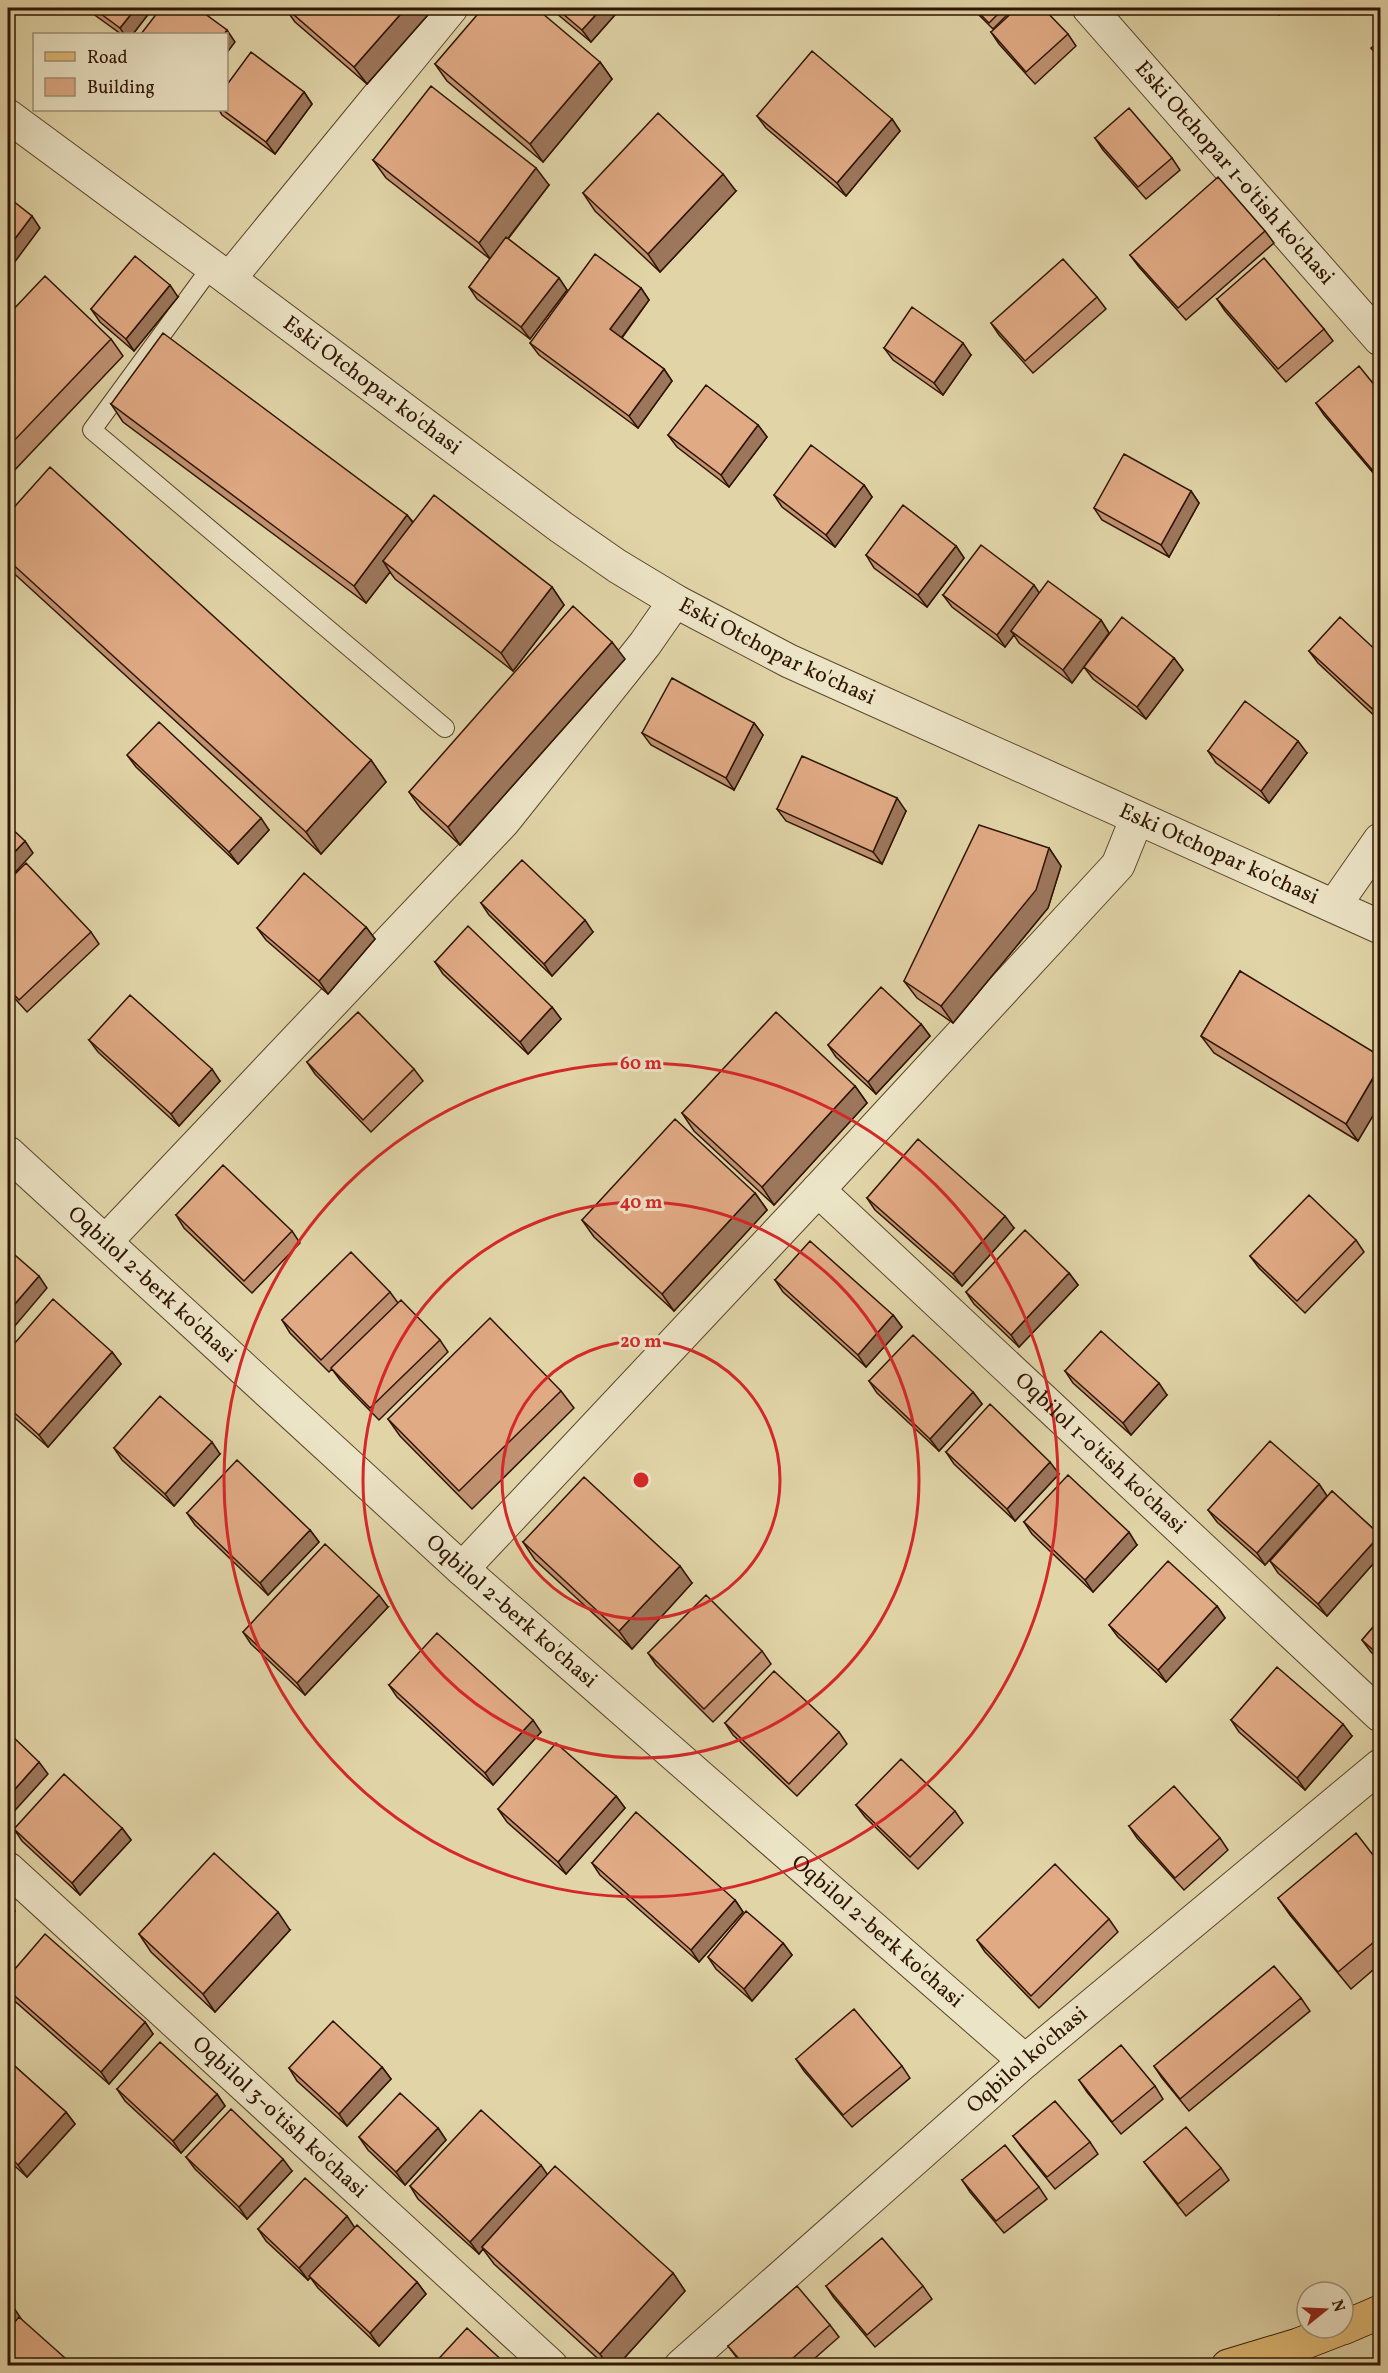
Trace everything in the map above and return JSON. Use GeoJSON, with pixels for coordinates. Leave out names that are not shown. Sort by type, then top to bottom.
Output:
{"type":"FeatureCollection","features":[{"type":"Feature","properties":{"kind":"main road"},"geometry":{"type":"LineString","coordinates":[[1355,2323],[1380,2312]]}},
{"type":"Feature","properties":{"kind":"main road"},"geometry":{"type":"LineString","coordinates":[[1228,2366],[1311,2340]]}},
{"type":"Feature","properties":{"kind":"street"},"geometry":{"type":"LineString","coordinates":[[220,273],[451,8]]}},
{"type":"Feature","properties":{"kind":"street","name":"Eski Otchopar 1-o'tish ko'chasi"},"geometry":{"type":"LineString","coordinates":[[1089,8],[1380,339]]}},
{"type":"Feature","properties":{"kind":"street","name":"Eski Otchopar ko'chasi"},"geometry":{"type":"LineString","coordinates":[[8,116],[561,527],[617,566],[675,601],[843,686],[1380,927]]}},
{"type":"Feature","properties":{"kind":"street"},"geometry":{"type":"LineString","coordinates":[[106,1241],[503,822],[645,644],[675,601]]}},
{"type":"Feature","properties":{"kind":"street"},"geometry":{"type":"LineString","coordinates":[[462,1569],[818,1190],[1118,865],[1137,818]]}},
{"type":"Feature","properties":{"kind":"street"},"geometry":{"type":"LineString","coordinates":[[1334,906],[1380,840]]}},
{"type":"Feature","properties":{"kind":"street","name":"Oqbilol 2-berk ko'chasi"},"geometry":{"type":"LineString","coordinates":[[8,1153],[462,1569],[1025,2061]]}},
{"type":"Feature","properties":{"kind":"street","name":"Oqbilol 1-o'tish ko'chasi"},"geometry":{"type":"LineString","coordinates":[[818,1190],[1380,1715]]}},
{"type":"Feature","properties":{"kind":"street","name":"Oqbilol ko'chasi"},"geometry":{"type":"LineString","coordinates":[[683,2365],[1025,2061],[1380,1766]]}},
{"type":"Feature","properties":{"kind":"street","name":"Oqbilol 3-o'tish ko'chasi"},"geometry":{"type":"LineString","coordinates":[[8,1869],[551,2366]]}},
{"type":"Feature","properties":{"kind":"lane"},"geometry":{"type":"LineString","coordinates":[[220,273],[92,430],[445,728]]}},
{"type":"Feature","properties":{"kind":"building"},"geometry":{"type":"Polygon","coordinates":[[[93,8],[136,8],[120,28],[93,8]]]}},
{"type":"Feature","properties":{"kind":"building"},"geometry":{"type":"Polygon","coordinates":[[[161,8],[197,8],[227,30],[225,33],[142,33],[161,8]]]}},
{"type":"Feature","properties":{"kind":"building"},"geometry":{"type":"Polygon","coordinates":[[[286,8],[406,8],[354,67],[286,8]]]}},
{"type":"Feature","properties":{"kind":"building"},"geometry":{"type":"Polygon","coordinates":[[[483,8],[536,8],[600,62],[530,144],[435,64],[483,8]]]}},
{"type":"Feature","properties":{"kind":"building"},"geometry":{"type":"Polygon","coordinates":[[[556,8],[602,8],[582,30],[556,8]]]}},
{"type":"Feature","properties":{"kind":"building"},"geometry":{"type":"Polygon","coordinates":[[[974,8],[1004,8],[989,23],[974,8]]]}},
{"type":"Feature","properties":{"kind":"building"},"geometry":{"type":"Polygon","coordinates":[[[1017,8],[1043,8],[1068,34],[1026,72],[991,32],[1017,8]]]}},
{"type":"Feature","properties":{"kind":"building"},"geometry":{"type":"Polygon","coordinates":[[[1380,41],[1380,59],[1371,48],[1380,41]]]}},
{"type":"Feature","properties":{"kind":"building"},"geometry":{"type":"Polygon","coordinates":[[[812,51],[892,119],[837,183],[757,116],[812,51]]]}},
{"type":"Feature","properties":{"kind":"building"},"geometry":{"type":"Polygon","coordinates":[[[251,52],[304,92],[266,142],[224,111],[228,111],[228,83],[251,52]]]}},
{"type":"Feature","properties":{"kind":"building"},"geometry":{"type":"Polygon","coordinates":[[[431,86],[536,168],[479,243],[373,160],[431,86]]]}},
{"type":"Feature","properties":{"kind":"building"},"geometry":{"type":"Polygon","coordinates":[[[1129,108],[1172,158],[1138,187],[1095,138],[1129,108]]]}},
{"type":"Feature","properties":{"kind":"building"},"geometry":{"type":"Polygon","coordinates":[[[658,113],[723,174],[648,254],[583,193],[658,113]]]}},
{"type":"Feature","properties":{"kind":"building"},"geometry":{"type":"Polygon","coordinates":[[[1218,177],[1265,231],[1178,308],[1130,255],[1218,177]]]}},
{"type":"Feature","properties":{"kind":"building"},"geometry":{"type":"Polygon","coordinates":[[[8,197],[32,216],[8,248],[8,197]]]}},
{"type":"Feature","properties":{"kind":"building"},"geometry":{"type":"Polygon","coordinates":[[[506,237],[559,278],[521,327],[469,287],[506,237]]]}},
{"type":"Feature","properties":{"kind":"building"},"geometry":{"type":"Polygon","coordinates":[[[595,254],[641,288],[610,329],[664,369],[629,416],[530,343],[595,254]]]}},
{"type":"Feature","properties":{"kind":"building"},"geometry":{"type":"Polygon","coordinates":[[[135,256],[170,285],[126,339],[91,309],[135,256]]]}},
{"type":"Feature","properties":{"kind":"building"},"geometry":{"type":"Polygon","coordinates":[[[1264,258],[1324,329],[1278,369],[1217,299],[1264,258]]]}},
{"type":"Feature","properties":{"kind":"building"},"geometry":{"type":"Polygon","coordinates":[[[1063,259],[1097,297],[1025,361],[991,323],[1063,259]]]}},
{"type":"Feature","properties":{"kind":"building"},"geometry":{"type":"Polygon","coordinates":[[[45,276],[111,339],[8,447],[8,315],[45,276]]]}},
{"type":"Feature","properties":{"kind":"building"},"geometry":{"type":"Polygon","coordinates":[[[912,307],[963,343],[934,383],[884,348],[912,307]]]}},
{"type":"Feature","properties":{"kind":"building"},"geometry":{"type":"Polygon","coordinates":[[[163,333],[407,515],[354,586],[111,404],[163,333]]]}},
{"type":"Feature","properties":{"kind":"building"},"geometry":{"type":"Polygon","coordinates":[[[1359,366],[1380,392],[1380,466],[1374,472],[1316,403],[1359,366]]]}},
{"type":"Feature","properties":{"kind":"building"},"geometry":{"type":"Polygon","coordinates":[[[706,385],[758,425],[721,475],[668,435],[706,385]]]}},
{"type":"Feature","properties":{"kind":"building"},"geometry":{"type":"Polygon","coordinates":[[[811,445],[864,485],[826,535],[774,495],[811,445]]]}},
{"type":"Feature","properties":{"kind":"building"},"geometry":{"type":"Polygon","coordinates":[[[1124,454],[1191,491],[1161,545],[1094,508],[1124,454]]]}},
{"type":"Feature","properties":{"kind":"building"},"geometry":{"type":"Polygon","coordinates":[[[50,467],[371,760],[306,832],[8,560],[8,514],[50,467]]]}},
{"type":"Feature","properties":{"kind":"building"},"geometry":{"type":"Polygon","coordinates":[[[434,495],[552,587],[501,653],[383,561],[434,495]]]}},
{"type":"Feature","properties":{"kind":"building"},"geometry":{"type":"Polygon","coordinates":[[[903,505],[956,546],[918,595],[866,555],[903,505]]]}},
{"type":"Feature","properties":{"kind":"building"},"geometry":{"type":"Polygon","coordinates":[[[981,545],[1034,585],[997,635],[943,595],[981,545]]]}},
{"type":"Feature","properties":{"kind":"building"},"geometry":{"type":"Polygon","coordinates":[[[1048,581],[1101,620],[1063,670],[1011,631],[1048,581]]]}},
{"type":"Feature","properties":{"kind":"building"},"geometry":{"type":"Polygon","coordinates":[[[573,606],[612,642],[448,827],[409,792],[573,606]]]}},
{"type":"Feature","properties":{"kind":"building"},"geometry":{"type":"Polygon","coordinates":[[[1122,617],[1174,658],[1137,707],[1084,667],[1122,617]]]}},
{"type":"Feature","properties":{"kind":"building"},"geometry":{"type":"Polygon","coordinates":[[[1340,617],[1380,654],[1380,711],[1378,714],[1309,651],[1340,617]]]}},
{"type":"Feature","properties":{"kind":"building"},"geometry":{"type":"Polygon","coordinates":[[[672,678],[754,723],[726,778],[642,733],[672,678]]]}},
{"type":"Feature","properties":{"kind":"building"},"geometry":{"type":"Polygon","coordinates":[[[1245,701],[1298,741],[1261,791],[1208,751],[1245,701]]]}},
{"type":"Feature","properties":{"kind":"building"},"geometry":{"type":"Polygon","coordinates":[[[159,722],[261,818],[229,852],[127,755],[159,722]]]}},
{"type":"Feature","properties":{"kind":"building"},"geometry":{"type":"Polygon","coordinates":[[[802,756],[897,798],[873,852],[777,809],[802,756]]]}},
{"type":"Feature","properties":{"kind":"building"},"geometry":{"type":"Polygon","coordinates":[[[8,825],[25,841],[8,859],[8,825]]]}},
{"type":"Feature","properties":{"kind":"building"},"geometry":{"type":"Polygon","coordinates":[[[979,825],[1049,848],[1036,890],[941,1006],[904,981],[979,825]]]}},
{"type":"Feature","properties":{"kind":"building"},"geometry":{"type":"Polygon","coordinates":[[[522,860],[585,920],[544,964],[481,903],[522,860]]]}},
{"type":"Feature","properties":{"kind":"building"},"geometry":{"type":"Polygon","coordinates":[[[26,863],[91,932],[19,1000],[8,988],[8,881],[26,863]]]}},
{"type":"Feature","properties":{"kind":"building"},"geometry":{"type":"Polygon","coordinates":[[[304,873],[366,927],[319,981],[257,928],[304,873]]]}},
{"type":"Feature","properties":{"kind":"building"},"geometry":{"type":"Polygon","coordinates":[[[468,926],[552,1007],[520,1042],[435,962],[468,926]]]}},
{"type":"Feature","properties":{"kind":"building"},"geometry":{"type":"Polygon","coordinates":[[[1240,971],[1380,1056],[1380,1066],[1346,1124],[1201,1036],[1240,971]]]}},
{"type":"Feature","properties":{"kind":"building"},"geometry":{"type":"Polygon","coordinates":[[[881,987],[921,1024],[868,1082],[828,1045],[881,987]]]}},
{"type":"Feature","properties":{"kind":"building"},"geometry":{"type":"Polygon","coordinates":[[[130,995],[212,1069],[171,1114],[89,1040],[130,995]]]}},
{"type":"Feature","properties":{"kind":"building"},"geometry":{"type":"Polygon","coordinates":[[[358,1012],[414,1069],[363,1120],[307,1062],[358,1012]]]}},
{"type":"Feature","properties":{"kind":"building"},"geometry":{"type":"Polygon","coordinates":[[[776,1012],[855,1086],[762,1187],[682,1113],[776,1012]]]}},
{"type":"Feature","properties":{"kind":"building"},"geometry":{"type":"Polygon","coordinates":[[[675,1119],[755,1193],[662,1294],[582,1220],[675,1119]]]}},
{"type":"Feature","properties":{"kind":"building"},"geometry":{"type":"Polygon","coordinates":[[[918,1139],[1005,1216],[953,1274],[867,1198],[918,1139]]]}},
{"type":"Feature","properties":{"kind":"building"},"geometry":{"type":"Polygon","coordinates":[[[223,1165],[292,1231],[244,1281],[176,1215],[223,1165]]]}},
{"type":"Feature","properties":{"kind":"building"},"geometry":{"type":"Polygon","coordinates":[[[1309,1195],[1356,1240],[1297,1301],[1250,1256],[1309,1195]]]}},
{"type":"Feature","properties":{"kind":"building"},"geometry":{"type":"Polygon","coordinates":[[[1025,1230],[1069,1273],[1011,1335],[966,1292],[1025,1230]]]}},
{"type":"Feature","properties":{"kind":"building"},"geometry":{"type":"Polygon","coordinates":[[[810,1241],[893,1315],[858,1355],[775,1280],[810,1241]]]}},
{"type":"Feature","properties":{"kind":"building"},"geometry":{"type":"Polygon","coordinates":[[[8,1249],[39,1276],[8,1312],[8,1249]]]}},
{"type":"Feature","properties":{"kind":"building"},"geometry":{"type":"Polygon","coordinates":[[[351,1252],[390,1292],[321,1360],[282,1320],[351,1252]]]}},
{"type":"Feature","properties":{"kind":"building"},"geometry":{"type":"Polygon","coordinates":[[[53,1299],[112,1352],[39,1435],[8,1407],[8,1351],[53,1299]]]}},
{"type":"Feature","properties":{"kind":"building"},"geometry":{"type":"Polygon","coordinates":[[[401,1300],[440,1340],[370,1408],[331,1368],[401,1300]]]}},
{"type":"Feature","properties":{"kind":"building"},"geometry":{"type":"Polygon","coordinates":[[[490,1318],[561,1391],[459,1491],[388,1419],[490,1318]]]}},
{"type":"Feature","properties":{"kind":"building"},"geometry":{"type":"Polygon","coordinates":[[[1101,1331],[1159,1383],[1123,1423],[1065,1371],[1101,1331]]]}},
{"type":"Feature","properties":{"kind":"building"},"geometry":{"type":"Polygon","coordinates":[[[913,1335],[973,1392],[930,1439],[869,1381],[913,1335]]]}},
{"type":"Feature","properties":{"kind":"building"},"geometry":{"type":"Polygon","coordinates":[[[160,1396],[212,1442],[165,1494],[114,1448],[160,1396]]]}},
{"type":"Feature","properties":{"kind":"building"},"geometry":{"type":"Polygon","coordinates":[[[990,1404],[1050,1462],[1007,1509],[946,1452],[990,1404]]]}},
{"type":"Feature","properties":{"kind":"building"},"geometry":{"type":"Polygon","coordinates":[[[1270,1441],[1319,1484],[1257,1553],[1208,1510],[1270,1441]]]}},
{"type":"Feature","properties":{"kind":"building"},"geometry":{"type":"Polygon","coordinates":[[[237,1460],[310,1530],[260,1583],[187,1513],[237,1460]]]}},
{"type":"Feature","properties":{"kind":"building"},"geometry":{"type":"Polygon","coordinates":[[[1068,1475],[1129,1532],[1085,1580],[1024,1522],[1068,1475]]]}},
{"type":"Feature","properties":{"kind":"building"},"geometry":{"type":"Polygon","coordinates":[[[584,1477],[680,1566],[619,1631],[523,1542],[584,1477]]]}},
{"type":"Feature","properties":{"kind":"building"},"geometry":{"type":"Polygon","coordinates":[[[1332,1491],[1380,1535],[1318,1604],[1270,1561],[1332,1491]]]}},
{"type":"Feature","properties":{"kind":"building"},"geometry":{"type":"Polygon","coordinates":[[[325,1544],[379,1595],[297,1683],[243,1632],[325,1544]]]}},
{"type":"Feature","properties":{"kind":"building"},"geometry":{"type":"Polygon","coordinates":[[[1168,1561],[1217,1606],[1158,1670],[1109,1625],[1168,1561]]]}},
{"type":"Feature","properties":{"kind":"building"},"geometry":{"type":"Polygon","coordinates":[[[706,1595],[762,1651],[704,1709],[648,1653],[706,1595]]]}},
{"type":"Feature","properties":{"kind":"building"},"geometry":{"type":"Polygon","coordinates":[[[1380,1619],[1380,1656],[1362,1640],[1380,1619]]]}},
{"type":"Feature","properties":{"kind":"building"},"geometry":{"type":"Polygon","coordinates":[[[437,1633],[533,1720],[485,1773],[389,1685],[437,1633]]]}},
{"type":"Feature","properties":{"kind":"building"},"geometry":{"type":"Polygon","coordinates":[[[1277,1667],[1343,1724],[1297,1778],[1231,1720],[1277,1667]]]}},
{"type":"Feature","properties":{"kind":"building"},"geometry":{"type":"Polygon","coordinates":[[[774,1671],[839,1732],[789,1784],[725,1723],[774,1671]]]}},
{"type":"Feature","properties":{"kind":"building"},"geometry":{"type":"Polygon","coordinates":[[[8,1732],[39,1762],[8,1797],[8,1732]]]}},
{"type":"Feature","properties":{"kind":"building"},"geometry":{"type":"Polygon","coordinates":[[[556,1743],[616,1796],[558,1862],[498,1809],[556,1743]]]}},
{"type":"Feature","properties":{"kind":"building"},"geometry":{"type":"Polygon","coordinates":[[[901,1759],[955,1811],[910,1857],[856,1805],[901,1759]]]}},
{"type":"Feature","properties":{"kind":"building"},"geometry":{"type":"Polygon","coordinates":[[[64,1774],[122,1828],[72,1883],[14,1829],[64,1774]]]}},
{"type":"Feature","properties":{"kind":"building"},"geometry":{"type":"Polygon","coordinates":[[[1174,1786],[1220,1838],[1175,1878],[1129,1826],[1174,1786]]]}},
{"type":"Feature","properties":{"kind":"building"},"geometry":{"type":"Polygon","coordinates":[[[636,1812],[735,1900],[691,1950],[592,1863],[636,1812]]]}},
{"type":"Feature","properties":{"kind":"building"},"geometry":{"type":"Polygon","coordinates":[[[1356,1833],[1380,1864],[1380,1937],[1338,1972],[1278,1898],[1356,1833]]]}},
{"type":"Feature","properties":{"kind":"building"},"geometry":{"type":"Polygon","coordinates":[[[214,1853],[278,1912],[203,1994],[139,1934],[214,1853]]]}},
{"type":"Feature","properties":{"kind":"building"},"geometry":{"type":"Polygon","coordinates":[[[1055,1864],[1109,1919],[1031,1996],[977,1940],[1055,1864]]]}},
{"type":"Feature","properties":{"kind":"building"},"geometry":{"type":"Polygon","coordinates":[[[746,1911],[783,1943],[744,1989],[708,1957],[746,1911]]]}},
{"type":"Feature","properties":{"kind":"building"},"geometry":{"type":"Polygon","coordinates":[[[45,1934],[145,2022],[101,2072],[8,1990],[8,1977],[45,1934]]]}},
{"type":"Feature","properties":{"kind":"building"},"geometry":{"type":"Polygon","coordinates":[[[1274,1966],[1301,1998],[1180,2099],[1154,2066],[1274,1966]]]}},
{"type":"Feature","properties":{"kind":"building"},"geometry":{"type":"Polygon","coordinates":[[[854,2009],[902,2066],[843,2115],[796,2059],[854,2009]]]}},
{"type":"Feature","properties":{"kind":"building"},"geometry":{"type":"Polygon","coordinates":[[[333,2021],[382,2067],[339,2114],[289,2068],[333,2021]]]}},
{"type":"Feature","properties":{"kind":"building"},"geometry":{"type":"Polygon","coordinates":[[[160,2042],[217,2094],[173,2141],[117,2089],[160,2042]]]}},
{"type":"Feature","properties":{"kind":"building"},"geometry":{"type":"Polygon","coordinates":[[[1121,2045],[1155,2086],[1112,2122],[1079,2080],[1121,2045]]]}},
{"type":"Feature","properties":{"kind":"building"},"geometry":{"type":"Polygon","coordinates":[[[8,2060],[66,2112],[18,2165],[8,2155],[8,2060]]]}},
{"type":"Feature","properties":{"kind":"building"},"geometry":{"type":"Polygon","coordinates":[[[400,2093],[438,2128],[396,2172],[359,2137],[400,2093]]]}},
{"type":"Feature","properties":{"kind":"building"},"geometry":{"type":"Polygon","coordinates":[[[1055,2101],[1090,2142],[1047,2177],[1013,2136],[1055,2101]]]}},
{"type":"Feature","properties":{"kind":"building"},"geometry":{"type":"Polygon","coordinates":[[[231,2109],[283,2159],[239,2207],[186,2157],[231,2109]]]}},
{"type":"Feature","properties":{"kind":"building"},"geometry":{"type":"Polygon","coordinates":[[[481,2110],[541,2165],[470,2242],[410,2186],[481,2110]]]}},
{"type":"Feature","properties":{"kind":"building"},"geometry":{"type":"Polygon","coordinates":[[[1186,2127],[1221,2168],[1178,2204],[1144,2162],[1186,2127]]]}},
{"type":"Feature","properties":{"kind":"building"},"geometry":{"type":"Polygon","coordinates":[[[1005,2145],[1039,2187],[996,2221],[962,2180],[1005,2145]]]}},
{"type":"Feature","properties":{"kind":"building"},"geometry":{"type":"Polygon","coordinates":[[[555,2166],[673,2273],[600,2354],[482,2247],[555,2166]]]}},
{"type":"Feature","properties":{"kind":"building"},"geometry":{"type":"Polygon","coordinates":[[[305,2178],[347,2216],[299,2268],[258,2229],[305,2178]]]}},
{"type":"Feature","properties":{"kind":"building"},"geometry":{"type":"Polygon","coordinates":[[[357,2225],[417,2282],[370,2333],[309,2276],[357,2225]]]}},
{"type":"Feature","properties":{"kind":"building"},"geometry":{"type":"Polygon","coordinates":[[[882,2238],[923,2286],[867,2335],[826,2286],[882,2238]]]}},
{"type":"Feature","properties":{"kind":"building"},"geometry":{"type":"Polygon","coordinates":[[[797,2286],[830,2325],[784,2366],[745,2366],[728,2346],[797,2286]]]}},
{"type":"Feature","properties":{"kind":"building"},"geometry":{"type":"Polygon","coordinates":[[[8,2302],[14,2308],[8,2315],[8,2302]]]}},
{"type":"Feature","properties":{"kind":"building"},"geometry":{"type":"Polygon","coordinates":[[[19,2317],[74,2366],[8,2366],[8,2330],[19,2317]]]}},
{"type":"Feature","properties":{"kind":"building"},"geometry":{"type":"Polygon","coordinates":[[[467,2328],[508,2366],[432,2366],[467,2328]]]}}]}
